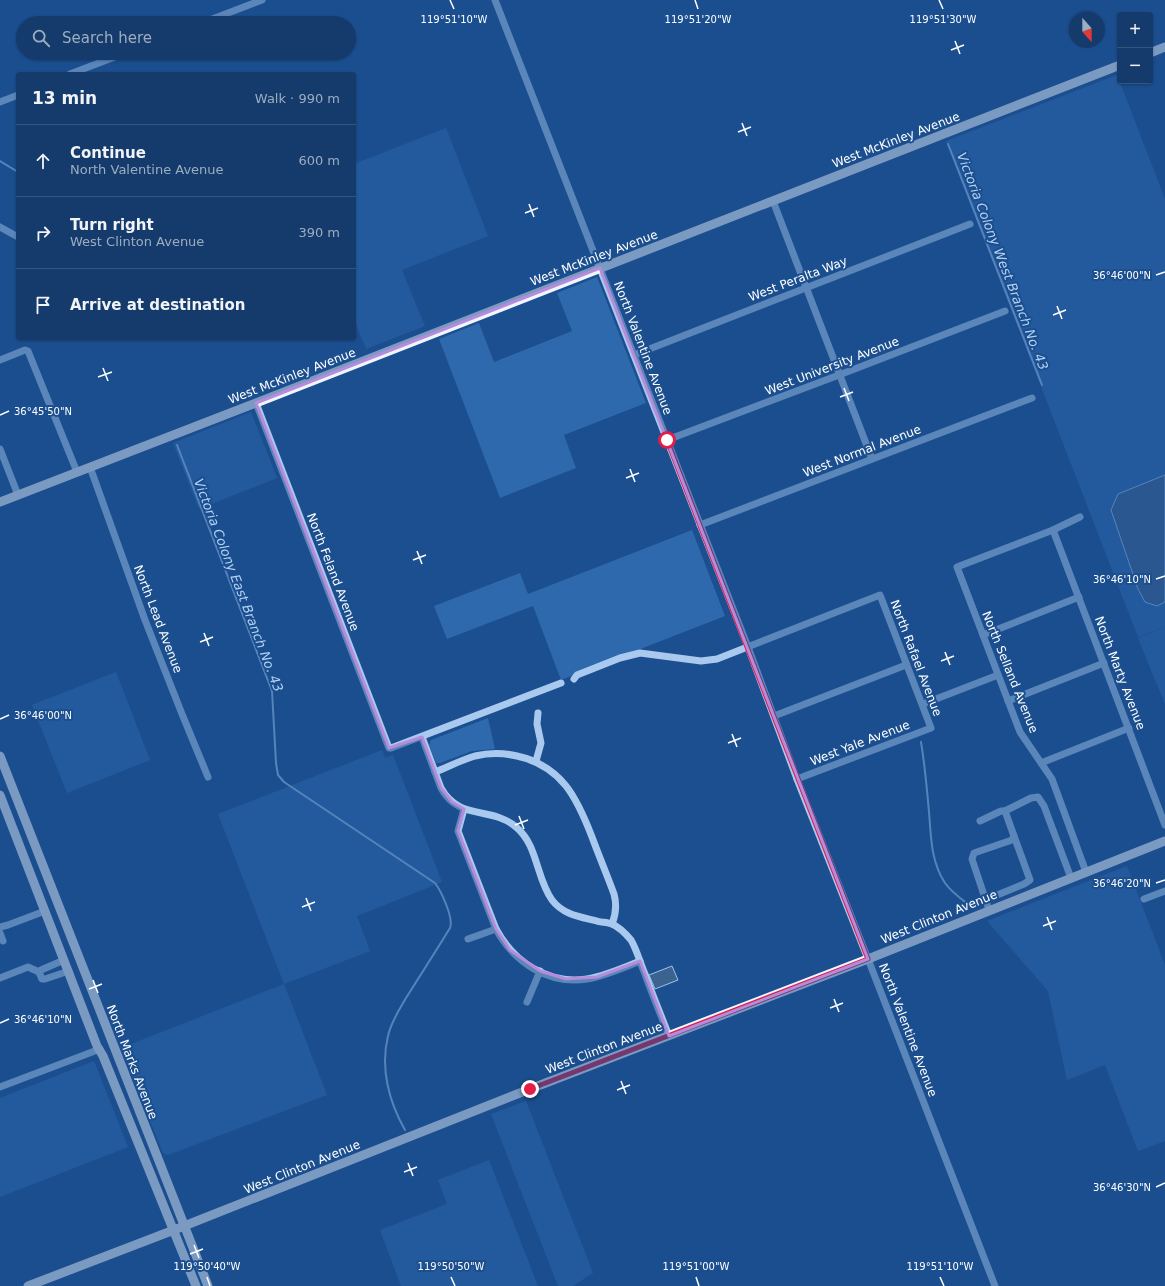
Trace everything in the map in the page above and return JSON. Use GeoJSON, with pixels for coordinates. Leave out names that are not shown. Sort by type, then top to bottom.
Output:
{"type":"FeatureCollection","features":[{"type":"Feature","properties":{"kind":"main road"},"geometry":{"type":"LineString","coordinates":[[1153,52],[1165,47]]}},
{"type":"Feature","properties":{"kind":"main road","name":"West McKinley Avenue"},"geometry":{"type":"LineString","coordinates":[[0,502],[1117,66]]}},
{"type":"Feature","properties":{"kind":"main road","name":"North Marks Avenue"},"geometry":{"type":"LineString","coordinates":[[0,756],[208,1286]]}},
{"type":"Feature","properties":{"kind":"main road"},"geometry":{"type":"LineString","coordinates":[[0,761],[7,774]]}},
{"type":"Feature","properties":{"kind":"main road","name":"North Marks Avenue"},"geometry":{"type":"LineString","coordinates":[[0,794],[68,971],[196,1286]]}},
{"type":"Feature","properties":{"kind":"main road","name":"West Clinton Avenue"},"geometry":{"type":"LineString","coordinates":[[28,1286],[523,1092],[868,959],[1165,841]]}},
{"type":"Feature","properties":{"kind":"main road"},"geometry":{"type":"LineString","coordinates":[[35,886],[49,881]]}},
{"type":"Feature","properties":{"kind":"street"},"geometry":{"type":"LineString","coordinates":[[220,16],[262,0]]}},
{"type":"Feature","properties":{"kind":"street","name":"North Valentine Avenue"},"geometry":{"type":"LineString","coordinates":[[496,0],[995,1286]]}},
{"type":"Feature","properties":{"kind":"street"},"geometry":{"type":"LineString","coordinates":[[75,72],[107,60]]}},
{"type":"Feature","properties":{"kind":"street"},"geometry":{"type":"LineString","coordinates":[[0,102],[16,96]]}},
{"type":"Feature","properties":{"kind":"street"},"geometry":{"type":"LineString","coordinates":[[773,201],[872,459]]}},
{"type":"Feature","properties":{"kind":"street","name":"West Peralta Way"},"geometry":{"type":"LineString","coordinates":[[634,355],[970,224]]}},
{"type":"Feature","properties":{"kind":"street"},"geometry":{"type":"LineString","coordinates":[[0,228],[16,236]]}},
{"type":"Feature","properties":{"kind":"street","name":"West University Avenue"},"geometry":{"type":"LineString","coordinates":[[667,440],[1005,311]]}},
{"type":"Feature","properties":{"kind":"street"},"geometry":{"type":"LineString","coordinates":[[0,360],[25,350],[28,352],[77,472]]}},
{"type":"Feature","properties":{"kind":"street","name":"West Normal Avenue"},"geometry":{"type":"LineString","coordinates":[[700,525],[1032,398]]}},
{"type":"Feature","properties":{"kind":"street","name":"North Feland Avenue"},"geometry":{"type":"LineString","coordinates":[[256,403],[390,748],[422,737]]}},
{"type":"Feature","properties":{"kind":"street"},"geometry":{"type":"LineString","coordinates":[[0,449],[18,495]]}},
{"type":"Feature","properties":{"kind":"street","name":"North Lead Avenue"},"geometry":{"type":"LineString","coordinates":[[90,467],[145,620],[208,777]]}},
{"type":"Feature","properties":{"kind":"street"},"geometry":{"type":"LineString","coordinates":[[1053,530],[1080,517]]}},
{"type":"Feature","properties":{"kind":"street","name":"North Selland Avenue"},"geometry":{"type":"LineString","coordinates":[[1053,530],[956,567],[1020,732],[1052,779],[1086,872]]}},
{"type":"Feature","properties":{"kind":"street","name":"North Marty Avenue"},"geometry":{"type":"LineString","coordinates":[[1053,530],[1165,825]]}},
{"type":"Feature","properties":{"kind":"street","name":"North Rafael Avenue"},"geometry":{"type":"LineString","coordinates":[[748,647],[880,595],[931,728]]}},
{"type":"Feature","properties":{"kind":"street"},"geometry":{"type":"LineString","coordinates":[[983,635],[1079,597]]}},
{"type":"Feature","properties":{"kind":"street"},"geometry":{"type":"LineString","coordinates":[[574,679],[577,676],[620,658],[640,653],[701,661],[717,659],[748,647]]}},
{"type":"Feature","properties":{"kind":"street"},"geometry":{"type":"LineString","coordinates":[[1008,701],[1104,663]]}},
{"type":"Feature","properties":{"kind":"street"},"geometry":{"type":"LineString","coordinates":[[774,716],[906,664]]}},
{"type":"Feature","properties":{"kind":"street"},"geometry":{"type":"LineString","coordinates":[[923,704],[998,675]]}},
{"type":"Feature","properties":{"kind":"street"},"geometry":{"type":"LineString","coordinates":[[561,683],[422,737],[445,795],[452,802],[464,809],[504,819],[517,827],[530,846],[552,899],[562,909],[574,915],[612,924],[631,941],[669,1036]]}},
{"type":"Feature","properties":{"kind":"street"},"geometry":{"type":"LineString","coordinates":[[536,761],[541,743],[537,724],[538,713]]}},
{"type":"Feature","properties":{"kind":"street","name":"West Yale Avenue"},"geometry":{"type":"LineString","coordinates":[[797,779],[931,728]]}},
{"type":"Feature","properties":{"kind":"street"},"geometry":{"type":"LineString","coordinates":[[1041,763],[1129,728]]}},
{"type":"Feature","properties":{"kind":"street"},"geometry":{"type":"LineString","coordinates":[[435,772],[466,760],[485,755],[513,755],[536,761],[551,770],[571,791],[581,810],[614,894],[616,911],[612,924]]}},
{"type":"Feature","properties":{"kind":"street"},"geometry":{"type":"LineString","coordinates":[[980,821],[1031,798],[1038,797],[1044,806],[1071,878]]}},
{"type":"Feature","properties":{"kind":"street"},"geometry":{"type":"LineString","coordinates":[[464,809],[458,831],[496,929],[510,950],[520,960],[540,971],[566,979],[586,979],[608,974],[640,961]]}},
{"type":"Feature","properties":{"kind":"street"},"geometry":{"type":"LineString","coordinates":[[986,900],[1030,880],[1005,811]]}},
{"type":"Feature","properties":{"kind":"street"},"geometry":{"type":"LineString","coordinates":[[989,910],[972,859],[974,853],[1012,840],[1014,836]]}},
{"type":"Feature","properties":{"kind":"street"},"geometry":{"type":"LineString","coordinates":[[1144,899],[1165,891]]}},
{"type":"Feature","properties":{"kind":"street"},"geometry":{"type":"LineString","coordinates":[[0,927],[45,911]]}},
{"type":"Feature","properties":{"kind":"street"},"geometry":{"type":"LineString","coordinates":[[468,939],[496,929]]}},
{"type":"Feature","properties":{"kind":"street"},"geometry":{"type":"LineString","coordinates":[[0,933],[3,941]]}},
{"type":"Feature","properties":{"kind":"street"},"geometry":{"type":"LineString","coordinates":[[39,972],[64,960]]}},
{"type":"Feature","properties":{"kind":"street"},"geometry":{"type":"LineString","coordinates":[[49,966],[53,977]]}},
{"type":"Feature","properties":{"kind":"street"},"geometry":{"type":"LineString","coordinates":[[0,978],[28,967],[39,972],[42,979],[45,980],[68,971]]}},
{"type":"Feature","properties":{"kind":"street"},"geometry":{"type":"LineString","coordinates":[[527,1002],[540,971]]}},
{"type":"Feature","properties":{"kind":"street"},"geometry":{"type":"LineString","coordinates":[[0,1087],[100,1050]]}},
{"type":"Feature","properties":{"kind":"highlighted area"},"geometry":{"type":"Polygon","coordinates":[[[600,268],[868,959],[669,1036],[640,961],[597,977],[566,979],[540,971],[510,950],[496,929],[458,831],[464,809],[452,802],[441,788],[422,737],[389,748],[256,403],[600,268]]]}},
{"type":"Feature","properties":{"kind":"shaded area"},"geometry":{"type":"Polygon","coordinates":[[[1117,75],[1117,84],[1120,84],[1165,199],[1165,627],[1138,637],[946,141],[1117,75]]]}},
{"type":"Feature","properties":{"kind":"shaded area"},"geometry":{"type":"Polygon","coordinates":[[[446,128],[488,236],[402,270],[425,326],[366,349],[356,324],[356,163],[446,128]]]}},
{"type":"Feature","properties":{"kind":"shaded area"},"geometry":{"type":"Polygon","coordinates":[[[597,277],[646,403],[564,435],[576,468],[500,498],[439,339],[479,323],[494,362],[572,331],[557,293],[597,277]]]}},
{"type":"Feature","properties":{"kind":"shaded area"},"geometry":{"type":"Polygon","coordinates":[[[251,412],[277,478],[199,509],[173,443],[251,412]]]}},
{"type":"Feature","properties":{"kind":"shaded area"},"geometry":{"type":"Polygon","coordinates":[[[1165,475],[1165,602],[1157,606],[1145,602],[1138,589],[1111,510],[1118,494],[1165,475]]]}},
{"type":"Feature","properties":{"kind":"shaded area"},"geometry":{"type":"Polygon","coordinates":[[[692,530],[725,616],[561,680],[533,606],[447,639],[434,606],[520,573],[528,594],[692,530]]]}},
{"type":"Feature","properties":{"kind":"shaded area"},"geometry":{"type":"Polygon","coordinates":[[[1165,627],[1165,704],[1138,638],[1165,627]]]}},
{"type":"Feature","properties":{"kind":"shaded area"},"geometry":{"type":"Polygon","coordinates":[[[116,672],[150,760],[67,793],[32,705],[116,672]]]}},
{"type":"Feature","properties":{"kind":"shaded area"},"geometry":{"type":"Polygon","coordinates":[[[488,718],[495,749],[472,751],[440,763],[436,763],[429,745],[431,740],[488,718]]]}},
{"type":"Feature","properties":{"kind":"shaded area"},"geometry":{"type":"Polygon","coordinates":[[[382,750],[385,758],[393,755],[442,882],[357,916],[370,951],[284,984],[218,814],[382,750]]]}},
{"type":"Feature","properties":{"kind":"shaded area"},"geometry":{"type":"Polygon","coordinates":[[[1127,866],[1165,965],[1165,1141],[1138,1151],[1105,1065],[1067,1080],[1048,991],[987,921],[1127,866]]]}},
{"type":"Feature","properties":{"kind":"shaded area"},"geometry":{"type":"Polygon","coordinates":[[[672,966],[678,980],[655,989],[649,975],[672,966]]]}},
{"type":"Feature","properties":{"kind":"shaded area"},"geometry":{"type":"Polygon","coordinates":[[[284,984],[327,1095],[168,1155],[163,1153],[121,1048],[284,984]]]}},
{"type":"Feature","properties":{"kind":"shaded area"},"geometry":{"type":"Polygon","coordinates":[[[94,1061],[128,1147],[0,1197],[0,1098],[94,1061]]]}},
{"type":"Feature","properties":{"kind":"shaded area"},"geometry":{"type":"Polygon","coordinates":[[[526,1101],[593,1273],[573,1286],[558,1286],[491,1114],[526,1101]]]}},
{"type":"Feature","properties":{"kind":"shaded area"},"geometry":{"type":"Polygon","coordinates":[[[489,1160],[538,1286],[401,1286],[380,1230],[447,1204],[438,1180],[489,1160]]]}},
{"type":"Feature","properties":{"kind":"waterway","name":"Victoria Colony West Branch No. 43"},"geometry":{"type":"LineString","coordinates":[[948,144],[1042,385]]}},
{"type":"Feature","properties":{"kind":"waterway","name":"Victoria Colony East Branch No. 43"},"geometry":{"type":"LineString","coordinates":[[0,161],[16,171]]}},
{"type":"Feature","properties":{"kind":"waterway","name":"Victoria Colony East Branch No. 43"},"geometry":{"type":"LineString","coordinates":[[177,445],[272,691],[278,775],[284,782],[435,883],[449,911],[451,924],[450,928],[406,998],[391,1026],[388,1036],[385,1060],[390,1096],[405,1130]]}},
{"type":"Feature","properties":{"kind":"waterway","name":"Victoria Colony West Branch No. 43"},"geometry":{"type":"LineString","coordinates":[[921,742],[934,858],[940,875],[948,887],[958,897],[973,908]]}},
{"type":"Feature","properties":{"kind":"route"},"geometry":{"type":"LineString","coordinates":[[530,1089],[868,959],[797,779],[748,647],[667,440]]}}]}
